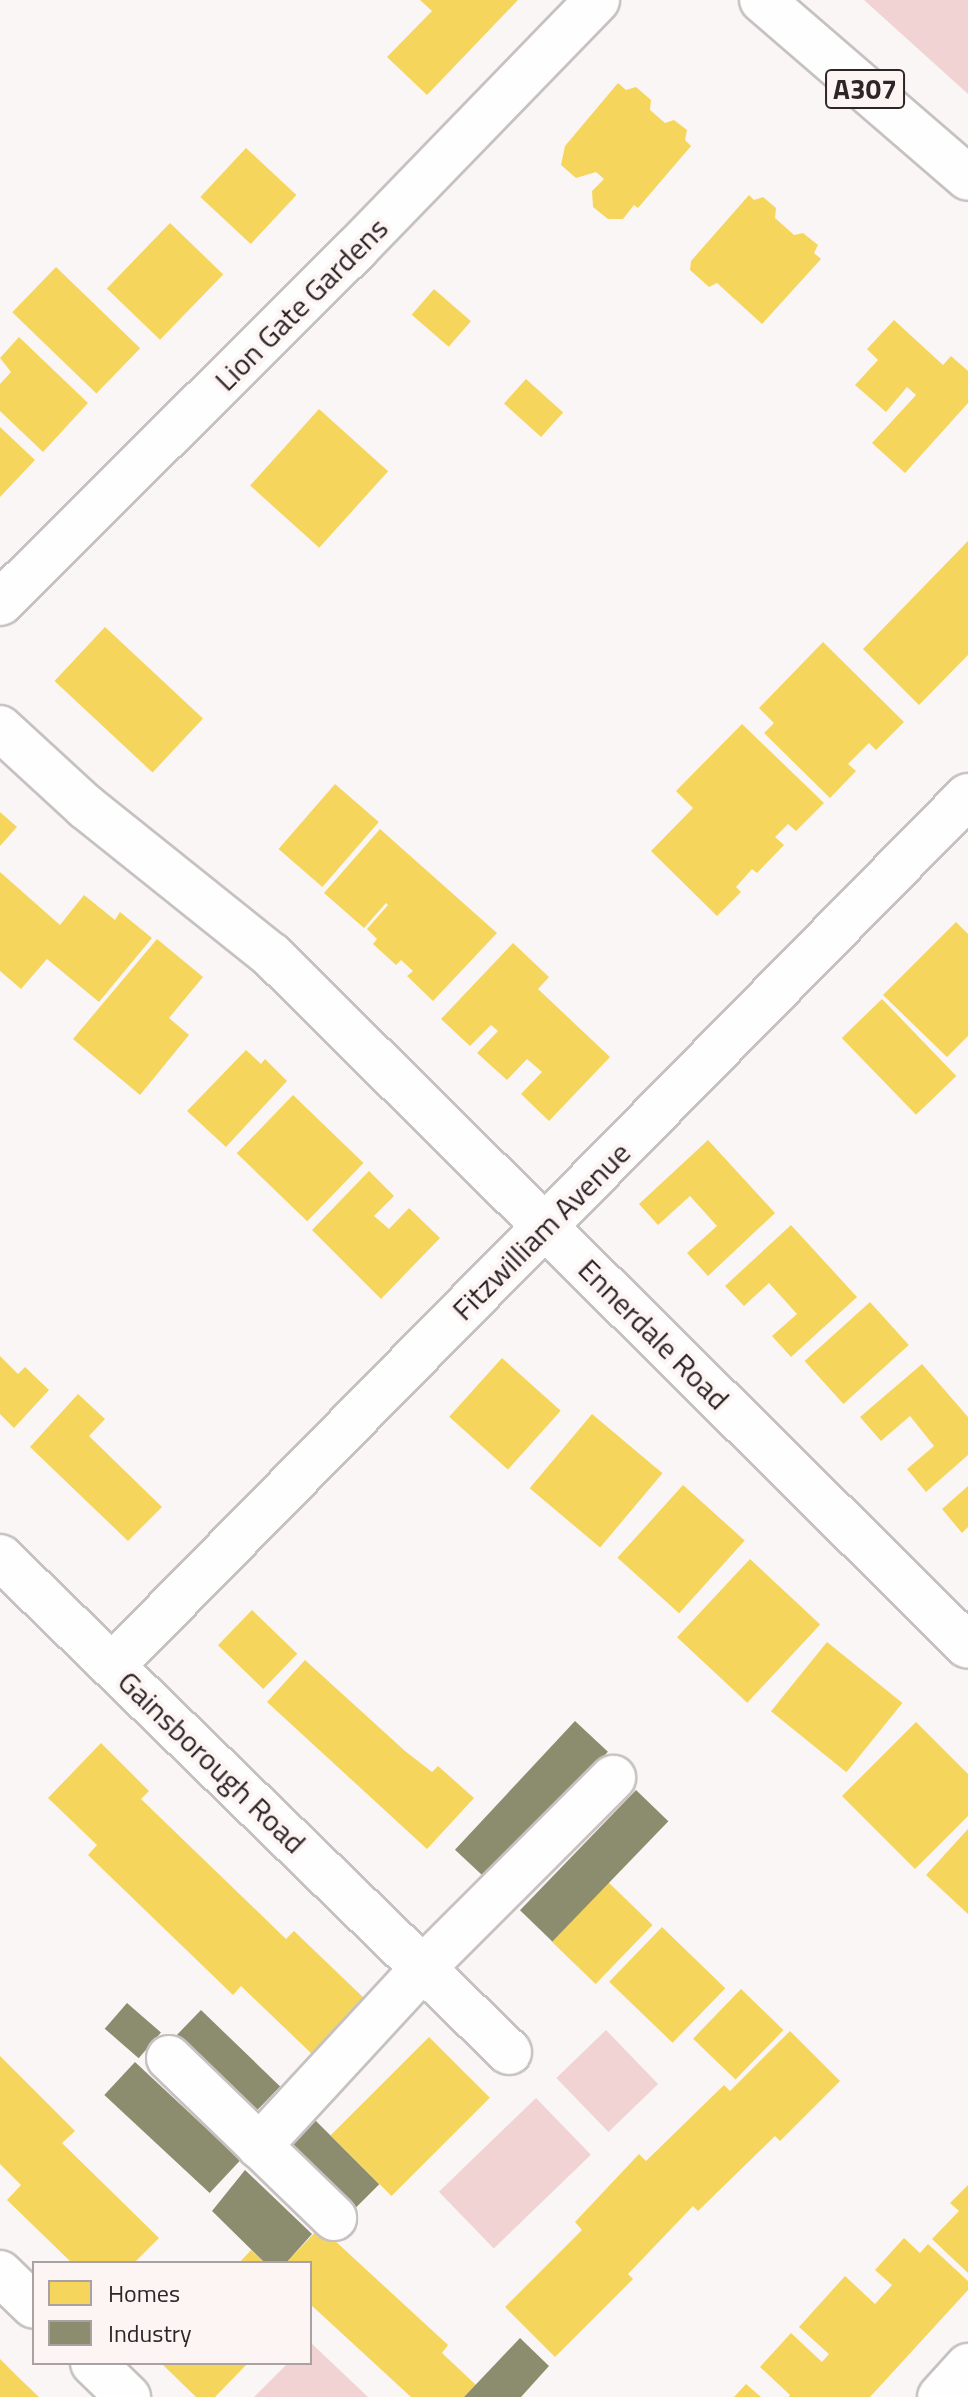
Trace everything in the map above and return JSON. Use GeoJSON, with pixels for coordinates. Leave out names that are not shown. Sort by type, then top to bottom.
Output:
{"type":"FeatureCollection","features":[{"type":"Feature","properties":{"kind":"street","name":"Lion Gate Gardens"},"geometry":{"type":"LineString","coordinates":[[0,603],[357,248],[597,0]]}},
{"type":"Feature","properties":{"kind":"street","name":"A307"},"geometry":{"type":"LineString","coordinates":[[762,0],[968,178]]}},
{"type":"Feature","properties":{"kind":"street","name":"Ennerdale Road"},"geometry":{"type":"LineString","coordinates":[[0,728],[86,807],[271,955],[968,1646]]}},
{"type":"Feature","properties":{"kind":"street","name":"Fitzwilliam Avenue"},"geometry":{"type":"LineString","coordinates":[[113,1665],[968,796]]}},
{"type":"Feature","properties":{"kind":"street","name":"Gainsborough Road"},"geometry":{"type":"LineString","coordinates":[[0,1557],[509,2052]]}},
{"type":"Feature","properties":{"kind":"street"},"geometry":{"type":"LineString","coordinates":[[259,2146],[423,1968],[613,1778]]}},
{"type":"Feature","properties":{"kind":"street"},"geometry":{"type":"LineString","coordinates":[[169,2058],[334,2218]]}},
{"type":"Feature","properties":{"kind":"street"},"geometry":{"type":"LineString","coordinates":[[0,2273],[32,2304]]}},
{"type":"Feature","properties":{"kind":"street"},"geometry":{"type":"LineString","coordinates":[[95,2365],[128,2397]]}},
{"type":"Feature","properties":{"kind":"street"},"geometry":{"type":"LineString","coordinates":[[940,2397],[968,2366]]}},
{"type":"Feature","properties":{"kind":"shaded area"},"geometry":{"type":"Polygon","coordinates":[[[864,0],[968,0],[968,94],[864,0]]]}},
{"type":"Feature","properties":{"kind":"shaded area"},"geometry":{"type":"Polygon","coordinates":[[[606,2030],[658,2084],[608,2132],[556,2078],[606,2030]]]}},
{"type":"Feature","properties":{"kind":"shaded area"},"geometry":{"type":"Polygon","coordinates":[[[536,2098],[591,2155],[494,2249],[439,2192],[536,2098]]]}},
{"type":"Feature","properties":{"kind":"shaded area"},"geometry":{"type":"Polygon","coordinates":[[[312,2344],[368,2397],[254,2397],[286,2365],[312,2365],[312,2344]]]}},
{"type":"Feature","properties":{"kind":"building: Homes"},"geometry":{"type":"Polygon","coordinates":[[[420,0],[518,0],[427,95],[387,57],[432,11],[420,0]]]}},
{"type":"Feature","properties":{"kind":"building: Homes"},"geometry":{"type":"Polygon","coordinates":[[[618,83],[626,90],[636,87],[651,100],[650,110],[665,123],[674,120],[687,130],[685,140],[691,146],[638,208],[634,205],[623,219],[608,219],[593,207],[592,191],[604,179],[596,172],[576,178],[561,165],[565,146],[618,83]]]}},
{"type":"Feature","properties":{"kind":"building: Homes"},"geometry":{"type":"Polygon","coordinates":[[[246,148],[296,195],[251,244],[200,197],[246,148]]]}},
{"type":"Feature","properties":{"kind":"building: Homes"},"geometry":{"type":"Polygon","coordinates":[[[749,195],[754,200],[763,197],[776,208],[775,218],[794,235],[803,233],[818,245],[814,253],[821,259],[762,324],[717,283],[709,287],[690,270],[691,261],[749,195]]]}},
{"type":"Feature","properties":{"kind":"building: Homes"},"geometry":{"type":"Polygon","coordinates":[[[170,223],[223,274],[160,340],[107,288],[170,223]]]}},
{"type":"Feature","properties":{"kind":"building: Homes"},"geometry":{"type":"Polygon","coordinates":[[[56,267],[140,348],[96,394],[12,312],[56,267]]]}},
{"type":"Feature","properties":{"kind":"building: Homes"},"geometry":{"type":"Polygon","coordinates":[[[434,289],[471,321],[449,347],[412,315],[434,289]]]}},
{"type":"Feature","properties":{"kind":"building: Homes"},"geometry":{"type":"Polygon","coordinates":[[[894,320],[943,365],[951,356],[968,371],[968,403],[905,473],[872,443],[916,395],[907,387],[886,412],[855,385],[878,360],[867,349],[894,320]]]}},
{"type":"Feature","properties":{"kind":"building: Homes"},"geometry":{"type":"Polygon","coordinates":[[[19,337],[88,403],[43,452],[0,411],[0,384],[11,372],[0,358],[19,337]]]}},
{"type":"Feature","properties":{"kind":"building: Homes"},"geometry":{"type":"Polygon","coordinates":[[[526,379],[563,412],[541,437],[504,404],[526,379]]]}},
{"type":"Feature","properties":{"kind":"building: Homes"},"geometry":{"type":"Polygon","coordinates":[[[319,409],[388,471],[319,548],[250,486],[319,409]]]}},
{"type":"Feature","properties":{"kind":"building: Homes"},"geometry":{"type":"Polygon","coordinates":[[[0,427],[35,460],[0,497],[0,427]]]}},
{"type":"Feature","properties":{"kind":"building: Homes"},"geometry":{"type":"Polygon","coordinates":[[[968,541],[968,655],[919,705],[863,649],[968,541]]]}},
{"type":"Feature","properties":{"kind":"building: Homes"},"geometry":{"type":"Polygon","coordinates":[[[105,627],[203,718],[153,773],[55,681],[105,627]]]}},
{"type":"Feature","properties":{"kind":"building: Homes"},"geometry":{"type":"Polygon","coordinates":[[[823,642],[904,722],[876,750],[869,743],[848,764],[856,771],[830,798],[764,733],[774,723],[759,708],[823,642]]]}},
{"type":"Feature","properties":{"kind":"building: Homes"},"geometry":{"type":"Polygon","coordinates":[[[742,724],[824,803],[796,831],[788,824],[775,837],[784,845],[757,873],[752,869],[736,887],[741,892],[717,916],[651,851],[693,808],[676,791],[742,724]]]}},
{"type":"Feature","properties":{"kind":"building: Homes"},"geometry":{"type":"Polygon","coordinates":[[[335,784],[379,822],[322,887],[279,849],[335,784]]]}},
{"type":"Feature","properties":{"kind":"building: Homes"},"geometry":{"type":"Polygon","coordinates":[[[0,812],[17,827],[0,846],[0,812]]]}},
{"type":"Feature","properties":{"kind":"building: Homes"},"geometry":{"type":"Polygon","coordinates":[[[380,829],[497,933],[433,1001],[407,976],[413,971],[401,960],[396,965],[373,944],[377,939],[367,929],[388,905],[386,903],[364,928],[324,893],[380,829]]]}},
{"type":"Feature","properties":{"kind":"building: Homes"},"geometry":{"type":"Polygon","coordinates":[[[0,872],[60,925],[84,895],[115,920],[120,912],[152,938],[99,1002],[47,959],[21,989],[0,971],[0,872]]]}},
{"type":"Feature","properties":{"kind":"building: Homes"},"geometry":{"type":"Polygon","coordinates":[[[956,922],[968,934],[968,1036],[947,1057],[883,995],[956,922]]]}},
{"type":"Feature","properties":{"kind":"building: Homes"},"geometry":{"type":"Polygon","coordinates":[[[157,939],[203,977],[169,1018],[189,1035],[140,1095],[73,1039],[157,939]]]}},
{"type":"Feature","properties":{"kind":"building: Homes"},"geometry":{"type":"Polygon","coordinates":[[[513,943],[549,977],[538,989],[610,1057],[549,1121],[521,1094],[542,1072],[527,1059],[507,1080],[477,1053],[498,1031],[491,1025],[470,1046],[441,1019],[513,943]]]}},
{"type":"Feature","properties":{"kind":"building: Homes"},"geometry":{"type":"Polygon","coordinates":[[[882,999],[956,1076],[916,1115],[842,1038],[882,999]]]}},
{"type":"Feature","properties":{"kind":"building: Homes"},"geometry":{"type":"Polygon","coordinates":[[[246,1050],[261,1064],[265,1059],[287,1081],[226,1147],[187,1111],[246,1050]]]}},
{"type":"Feature","properties":{"kind":"building: Homes"},"geometry":{"type":"Polygon","coordinates":[[[293,1095],[363,1163],[307,1221],[237,1153],[293,1095]]]}},
{"type":"Feature","properties":{"kind":"building: Homes"},"geometry":{"type":"Polygon","coordinates":[[[708,1140],[775,1213],[708,1276],[687,1253],[717,1226],[690,1196],[658,1225],[639,1204],[708,1140]]]}},
{"type":"Feature","properties":{"kind":"building: Homes"},"geometry":{"type":"Polygon","coordinates":[[[369,1171],[394,1196],[374,1216],[389,1229],[409,1208],[440,1238],[381,1299],[312,1230],[369,1171]]]}},
{"type":"Feature","properties":{"kind":"building: Homes"},"geometry":{"type":"Polygon","coordinates":[[[791,1225],[857,1297],[791,1357],[772,1336],[797,1314],[769,1283],[744,1306],[725,1286],[791,1225]]]}},
{"type":"Feature","properties":{"kind":"building: Homes"},"geometry":{"type":"Polygon","coordinates":[[[870,1302],[909,1345],[843,1404],[805,1361],[870,1302]]]}},
{"type":"Feature","properties":{"kind":"building: Homes"},"geometry":{"type":"Polygon","coordinates":[[[0,1356],[18,1374],[25,1367],[49,1390],[14,1428],[0,1414],[0,1356]]]}},
{"type":"Feature","properties":{"kind":"building: Homes"},"geometry":{"type":"Polygon","coordinates":[[[502,1358],[561,1411],[508,1470],[449,1417],[502,1358]]]}},
{"type":"Feature","properties":{"kind":"building: Homes"},"geometry":{"type":"Polygon","coordinates":[[[922,1364],[968,1417],[968,1455],[926,1492],[907,1469],[934,1446],[910,1416],[881,1441],[860,1417],[922,1364]]]}},
{"type":"Feature","properties":{"kind":"building: Homes"},"geometry":{"type":"Polygon","coordinates":[[[78,1394],[105,1419],[89,1436],[162,1507],[128,1541],[30,1447],[78,1394]]]}},
{"type":"Feature","properties":{"kind":"building: Homes"},"geometry":{"type":"Polygon","coordinates":[[[592,1414],[662,1473],[600,1547],[530,1488],[592,1414]]]}},
{"type":"Feature","properties":{"kind":"building: Homes"},"geometry":{"type":"Polygon","coordinates":[[[683,1485],[745,1541],[679,1613],[617,1558],[683,1485]]]}},
{"type":"Feature","properties":{"kind":"building: Homes"},"geometry":{"type":"Polygon","coordinates":[[[968,1486],[968,1527],[962,1533],[942,1509],[968,1486]]]}},
{"type":"Feature","properties":{"kind":"building: Homes"},"geometry":{"type":"Polygon","coordinates":[[[750,1559],[820,1624],[747,1703],[677,1637],[750,1559]]]}},
{"type":"Feature","properties":{"kind":"building: Homes"},"geometry":{"type":"Polygon","coordinates":[[[252,1610],[297,1654],[263,1689],[218,1645],[252,1610]]]}},
{"type":"Feature","properties":{"kind":"building: Homes"},"geometry":{"type":"Polygon","coordinates":[[[827,1642],[902,1703],[846,1772],[771,1711],[827,1642]]]}},
{"type":"Feature","properties":{"kind":"building: Homes"},"geometry":{"type":"Polygon","coordinates":[[[305,1660],[405,1751],[432,1772],[438,1766],[474,1798],[427,1849],[267,1702],[305,1660]]]}},
{"type":"Feature","properties":{"kind":"building: Homes"},"geometry":{"type":"Polygon","coordinates":[[[916,1722],[968,1774],[968,1816],[915,1869],[842,1796],[916,1722]]]}},
{"type":"Feature","properties":{"kind":"building: Homes"},"geometry":{"type":"Polygon","coordinates":[[[101,1743],[149,1791],[141,1799],[286,1939],[294,1931],[367,2001],[314,2056],[241,1986],[233,1995],[88,1855],[97,1845],[48,1798],[101,1743]]]}},
{"type":"Feature","properties":{"kind":"building: Homes"},"geometry":{"type":"Polygon","coordinates":[[[968,1829],[968,1914],[926,1875],[968,1829]]]}},
{"type":"Feature","properties":{"kind":"building: Homes"},"geometry":{"type":"Polygon","coordinates":[[[608,1882],[653,1925],[596,1984],[551,1941],[608,1882]]]}},
{"type":"Feature","properties":{"kind":"building: Homes"},"geometry":{"type":"Polygon","coordinates":[[[662,1927],[725,1988],[673,2043],[609,1982],[662,1927]]]}},
{"type":"Feature","properties":{"kind":"building: Homes"},"geometry":{"type":"Polygon","coordinates":[[[741,1989],[783,2030],[736,2080],[693,2039],[741,1989]]]}},
{"type":"Feature","properties":{"kind":"building: Homes"},"geometry":{"type":"Polygon","coordinates":[[[790,2031],[840,2081],[780,2141],[775,2136],[698,2211],[693,2206],[628,2274],[633,2279],[555,2357],[505,2307],[582,2230],[575,2222],[639,2154],[646,2161],[724,2085],[730,2091],[790,2031]]]}},
{"type":"Feature","properties":{"kind":"building: Homes"},"geometry":{"type":"Polygon","coordinates":[[[429,2037],[490,2098],[392,2196],[331,2135],[429,2037]]]}},
{"type":"Feature","properties":{"kind":"building: Homes"},"geometry":{"type":"Polygon","coordinates":[[[0,2056],[75,2131],[62,2143],[159,2238],[136,2261],[70,2261],[7,2200],[21,2185],[0,2164],[0,2056]]]}},
{"type":"Feature","properties":{"kind":"building: Homes"},"geometry":{"type":"Polygon","coordinates":[[[968,2185],[968,2273],[932,2239],[959,2211],[950,2203],[968,2185]]]}},
{"type":"Feature","properties":{"kind":"building: Homes"},"geometry":{"type":"Polygon","coordinates":[[[320,2227],[448,2345],[442,2353],[476,2385],[464,2397],[411,2397],[312,2306],[312,2261],[288,2261],[320,2227]]]}},
{"type":"Feature","properties":{"kind":"building: Homes"},"geometry":{"type":"Polygon","coordinates":[[[904,2238],[920,2253],[928,2244],[968,2281],[968,2290],[870,2397],[789,2397],[760,2367],[791,2333],[822,2362],[829,2354],[799,2327],[845,2276],[875,2304],[892,2285],[875,2270],[904,2238]]]}},
{"type":"Feature","properties":{"kind":"building: Homes"},"geometry":{"type":"Polygon","coordinates":[[[251,2250],[263,2261],[241,2261],[251,2250]]]}},
{"type":"Feature","properties":{"kind":"building: Homes"},"geometry":{"type":"Polygon","coordinates":[[[0,2359],[17,2376],[39,2397],[0,2397],[0,2359]]]}},
{"type":"Feature","properties":{"kind":"building: Homes"},"geometry":{"type":"Polygon","coordinates":[[[163,2365],[246,2365],[215,2397],[196,2397],[163,2365]]]}},
{"type":"Feature","properties":{"kind":"building: Homes"},"geometry":{"type":"Polygon","coordinates":[[[746,2384],[761,2397],[734,2397],[746,2384]]]}},
{"type":"Feature","properties":{"kind":"building: Industry"},"geometry":{"type":"Polygon","coordinates":[[[575,1721],[608,1752],[488,1880],[455,1850],[575,1721]]]}},
{"type":"Feature","properties":{"kind":"building: Industry"},"geometry":{"type":"Polygon","coordinates":[[[636,1790],[668,1821],[552,1941],[520,1910],[636,1790]]]}},
{"type":"Feature","properties":{"kind":"building: Industry"},"geometry":{"type":"Polygon","coordinates":[[[127,2003],[161,2033],[139,2058],[105,2029],[127,2003]]]}},
{"type":"Feature","properties":{"kind":"building: Industry"},"geometry":{"type":"Polygon","coordinates":[[[201,2010],[280,2086],[251,2117],[172,2040],[201,2010]]]}},
{"type":"Feature","properties":{"kind":"building: Industry"},"geometry":{"type":"Polygon","coordinates":[[[135,2062],[240,2160],[210,2193],[104,2095],[135,2062]]]}},
{"type":"Feature","properties":{"kind":"building: Industry"},"geometry":{"type":"Polygon","coordinates":[[[305,2110],[379,2184],[351,2213],[277,2138],[305,2110]]]}},
{"type":"Feature","properties":{"kind":"building: Industry"},"geometry":{"type":"Polygon","coordinates":[[[245,2170],[312,2234],[288,2261],[263,2261],[212,2211],[245,2170]]]}},
{"type":"Feature","properties":{"kind":"building: Industry"},"geometry":{"type":"Polygon","coordinates":[[[520,2338],[549,2366],[521,2397],[464,2397],[520,2338]]]}}]}
